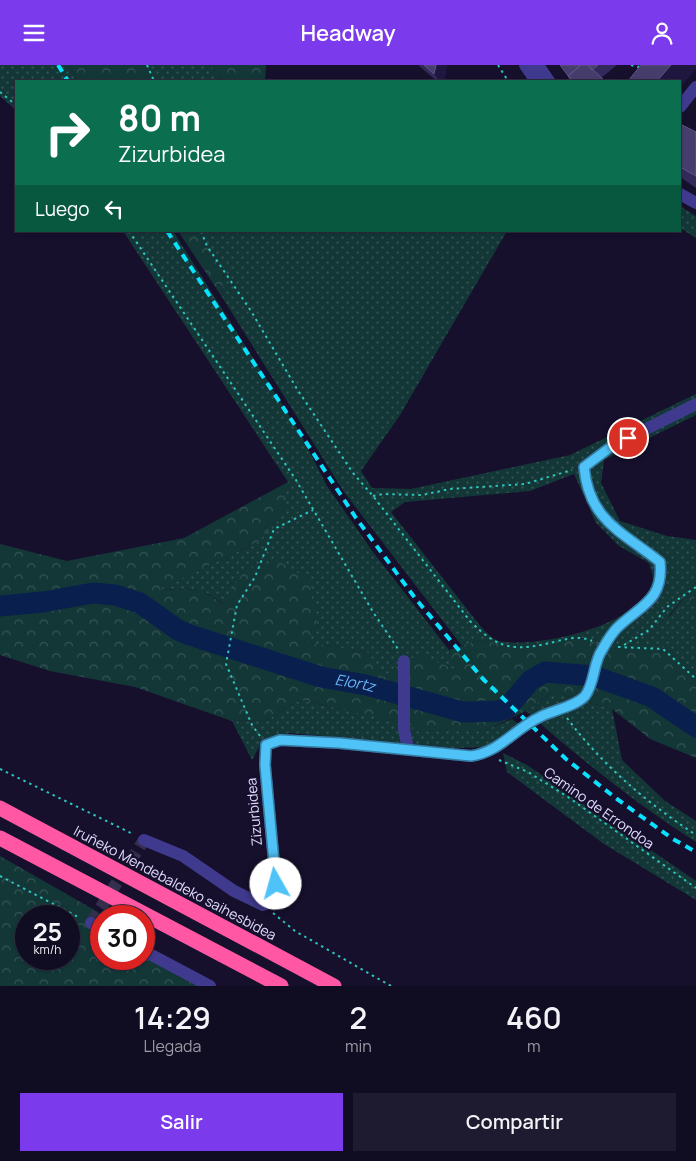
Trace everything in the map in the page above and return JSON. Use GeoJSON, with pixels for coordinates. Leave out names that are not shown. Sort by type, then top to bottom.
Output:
{"type":"FeatureCollection","features":[{"type":"Feature","properties":{"kind":"highway","name":"Iruñeko Mendebaldeko saihesbidea"},"geometry":{"type":"LineString","coordinates":[[0,808],[334,986]]}},
{"type":"Feature","properties":{"kind":"highway"},"geometry":{"type":"LineString","coordinates":[[0,838],[281,986]]}},
{"type":"Feature","properties":{"kind":"street"},"geometry":{"type":"LineString","coordinates":[[525,65],[535,80]]}},
{"type":"Feature","properties":{"kind":"street"},"geometry":{"type":"LineString","coordinates":[[538,65],[548,80]]}},
{"type":"Feature","properties":{"kind":"street"},"geometry":{"type":"LineString","coordinates":[[681,106],[696,87]]}},
{"type":"Feature","properties":{"kind":"street"},"geometry":{"type":"LineString","coordinates":[[681,195],[696,203]]}},
{"type":"Feature","properties":{"kind":"street"},"geometry":{"type":"LineString","coordinates":[[266,745],[280,740],[408,749],[471,756],[485,754],[538,717],[584,697],[589,689],[598,656],[603,647],[617,628],[636,614],[655,595],[662,579],[660,562],[616,531],[599,511],[586,488],[584,467],[612,446],[696,404]]}},
{"type":"Feature","properties":{"kind":"street"},"geometry":{"type":"LineString","coordinates":[[404,661],[404,729],[408,749]]}},
{"type":"Feature","properties":{"kind":"street","name":"Zizurbidea"},"geometry":{"type":"LineString","coordinates":[[263,905],[273,901],[276,884],[265,765],[266,745]]}},
{"type":"Feature","properties":{"kind":"street"},"geometry":{"type":"LineString","coordinates":[[144,839],[183,856],[234,891],[263,905]]}},
{"type":"Feature","properties":{"kind":"street"},"geometry":{"type":"LineString","coordinates":[[155,957],[210,986]]}},
{"type":"Feature","properties":{"kind":"path"},"geometry":{"type":"LineString","coordinates":[[147,65],[154,80]]}},
{"type":"Feature","properties":{"kind":"path"},"geometry":{"type":"LineString","coordinates":[[498,65],[507,80]]}},
{"type":"Feature","properties":{"kind":"path"},"geometry":{"type":"LineString","coordinates":[[631,65],[638,67],[641,65]]}},
{"type":"Feature","properties":{"kind":"path"},"geometry":{"type":"LineString","coordinates":[[0,92],[15,104]]}},
{"type":"Feature","properties":{"kind":"path"},"geometry":{"type":"LineString","coordinates":[[130,232],[274,447],[373,612],[393,639],[404,661]]}},
{"type":"Feature","properties":{"kind":"path"},"geometry":{"type":"LineString","coordinates":[[202,232],[207,246],[251,311],[296,389],[352,473],[373,496],[470,621],[486,638],[498,644],[513,647],[543,645],[573,638],[587,639],[603,647],[622,646],[663,649],[696,679]]}},
{"type":"Feature","properties":{"kind":"path"},"geometry":{"type":"LineString","coordinates":[[373,496],[383,493],[422,495],[450,489],[525,484],[584,467]]}},
{"type":"Feature","properties":{"kind":"path"},"geometry":{"type":"LineString","coordinates":[[266,745],[252,725],[226,664],[235,613],[237,605],[255,577],[274,529],[313,510]]}},
{"type":"Feature","properties":{"kind":"path"},"geometry":{"type":"LineString","coordinates":[[622,646],[649,630],[668,607],[696,587]]}},
{"type":"Feature","properties":{"kind":"path"},"geometry":{"type":"LineString","coordinates":[[560,708],[597,755],[635,792],[696,835]]}},
{"type":"Feature","properties":{"kind":"path","name":"Camino de Errondoa"},"geometry":{"type":"LineString","coordinates":[[485,754],[528,772],[560,792],[696,888]]}},
{"type":"Feature","properties":{"kind":"path"},"geometry":{"type":"LineString","coordinates":[[0,769],[144,839]]}},
{"type":"Feature","properties":{"kind":"path"},"geometry":{"type":"LineString","coordinates":[[0,876],[90,923]]}},
{"type":"Feature","properties":{"kind":"path"},"geometry":{"type":"LineString","coordinates":[[263,905],[294,931],[391,986]]}},
{"type":"Feature","properties":{"kind":"green space"},"geometry":{"type":"Polygon","coordinates":[[[0,65],[68,65],[78,80],[15,80],[15,109],[0,96],[0,65]]]}},
{"type":"Feature","properties":{"kind":"green space"},"geometry":{"type":"Polygon","coordinates":[[[68,65],[147,65],[154,80],[78,80],[68,65]]]}},
{"type":"Feature","properties":{"kind":"green space"},"geometry":{"type":"Polygon","coordinates":[[[145,65],[210,65],[223,80],[152,80],[145,65]]]}},
{"type":"Feature","properties":{"kind":"green space"},"geometry":{"type":"Polygon","coordinates":[[[210,65],[266,65],[265,80],[223,80],[210,65]]]}},
{"type":"Feature","properties":{"kind":"green space"},"geometry":{"type":"Polygon","coordinates":[[[681,207],[696,216],[696,238],[681,229],[681,207]]]}},
{"type":"Feature","properties":{"kind":"green space"},"geometry":{"type":"Polygon","coordinates":[[[124,232],[174,232],[299,431],[327,486],[373,552],[449,650],[458,670],[404,661],[381,679],[369,653],[305,642],[246,568],[224,604],[202,590],[158,589],[258,542],[288,482],[124,232]]]}},
{"type":"Feature","properties":{"kind":"green space"},"geometry":{"type":"Polygon","coordinates":[[[179,232],[201,232],[207,246],[224,269],[222,297],[179,232]]]}},
{"type":"Feature","properties":{"kind":"green space"},"geometry":{"type":"Polygon","coordinates":[[[201,232],[506,232],[400,415],[361,471],[372,488],[411,489],[570,455],[696,394],[696,415],[604,460],[601,483],[620,521],[667,536],[696,540],[696,582],[668,617],[696,596],[696,678],[680,659],[660,646],[663,649],[603,647],[582,638],[570,638],[546,648],[516,648],[480,640],[462,646],[344,492],[222,297],[224,269],[206,246],[201,232]],[[574,474],[530,491],[405,502],[391,512],[481,627],[499,641],[516,643],[563,637],[612,621],[632,609],[646,595],[653,578],[652,573],[649,563],[619,546],[596,523],[574,474]]]}},
{"type":"Feature","properties":{"kind":"green space"},"geometry":{"type":"Polygon","coordinates":[[[288,482],[284,513],[258,542],[159,589],[202,590],[223,604],[246,568],[278,561],[308,579],[318,627],[306,642],[369,653],[382,678],[404,661],[420,655],[457,670],[449,650],[480,640],[515,647],[545,647],[571,638],[587,639],[603,647],[666,649],[680,659],[696,678],[696,758],[650,739],[612,709],[553,692],[526,711],[488,729],[428,732],[364,714],[300,700],[267,720],[232,721],[135,687],[50,671],[0,655],[0,544],[67,561],[184,538],[288,482]]]}},
{"type":"Feature","properties":{"kind":"green space"},"geometry":{"type":"Polygon","coordinates":[[[696,582],[696,596],[669,617],[696,582]]]}},
{"type":"Feature","properties":{"kind":"green space"},"geometry":{"type":"Polygon","coordinates":[[[553,692],[612,709],[622,760],[665,801],[696,821],[696,842],[608,780],[526,711],[553,692]]]}},
{"type":"Feature","properties":{"kind":"green space"},"geometry":{"type":"Polygon","coordinates":[[[300,700],[364,714],[488,729],[512,719],[521,726],[485,747],[452,748],[290,733],[263,740],[252,760],[232,721],[267,720],[300,700]]]}},
{"type":"Feature","properties":{"kind":"green space"},"geometry":{"type":"Polygon","coordinates":[[[503,753],[527,765],[696,881],[696,900],[604,844],[507,772],[503,753]]]}},
{"type":"Feature","properties":{"kind":"green space"},"geometry":{"type":"Polygon","coordinates":[[[0,856],[90,907],[90,970],[155,970],[155,961],[201,986],[0,986],[0,856]]]}},
{"type":"Feature","properties":{"kind":"building"},"geometry":{"type":"Polygon","coordinates":[[[424,65],[436,65],[434,74],[424,65]]]}},
{"type":"Feature","properties":{"kind":"building"},"geometry":{"type":"Polygon","coordinates":[[[560,65],[581,65],[568,76],[560,65]]]}},
{"type":"Feature","properties":{"kind":"building"},"geometry":{"type":"Polygon","coordinates":[[[581,65],[588,65],[604,80],[573,80],[568,76],[581,65]]]}},
{"type":"Feature","properties":{"kind":"building"},"geometry":{"type":"Polygon","coordinates":[[[588,65],[598,65],[592,70],[588,65]]]}},
{"type":"Feature","properties":{"kind":"building"},"geometry":{"type":"Polygon","coordinates":[[[641,65],[671,65],[658,80],[629,80],[641,65]]]}},
{"type":"Feature","properties":{"kind":"building"},"geometry":{"type":"Polygon","coordinates":[[[681,124],[696,132],[696,176],[681,168],[681,124]]]}},
{"type":"Feature","properties":{"kind":"waterway","name":"Elortz"},"geometry":{"type":"LineString","coordinates":[[0,606],[43,602],[93,593],[115,595],[140,603],[178,630],[190,635],[321,677],[366,685],[463,712],[498,711],[507,708],[531,680],[545,672],[594,676],[652,697],[696,727]]}},
{"type":"Feature","properties":{"kind":"tunnel"},"geometry":{"type":"LineString","coordinates":[[102,905],[144,840]]}},
{"type":"Feature","properties":{"kind":"railway"},"geometry":{"type":"LineString","coordinates":[[58,65],[67,80]]}},
{"type":"Feature","properties":{"kind":"railway"},"geometry":{"type":"LineString","coordinates":[[168,232],[356,518],[415,598],[483,679],[566,759],[617,799],[673,839],[696,852]]}},
{"type":"Feature","properties":{"kind":"route"},"geometry":{"type":"LineString","coordinates":[[276,884],[265,765],[266,745],[280,740],[339,743],[471,756],[485,754],[538,717],[575,703],[584,697],[589,689],[598,656],[603,647],[617,628],[636,614],[655,595],[662,579],[660,562],[616,531],[599,511],[586,488],[584,467],[612,446],[628,438]]}}]}
